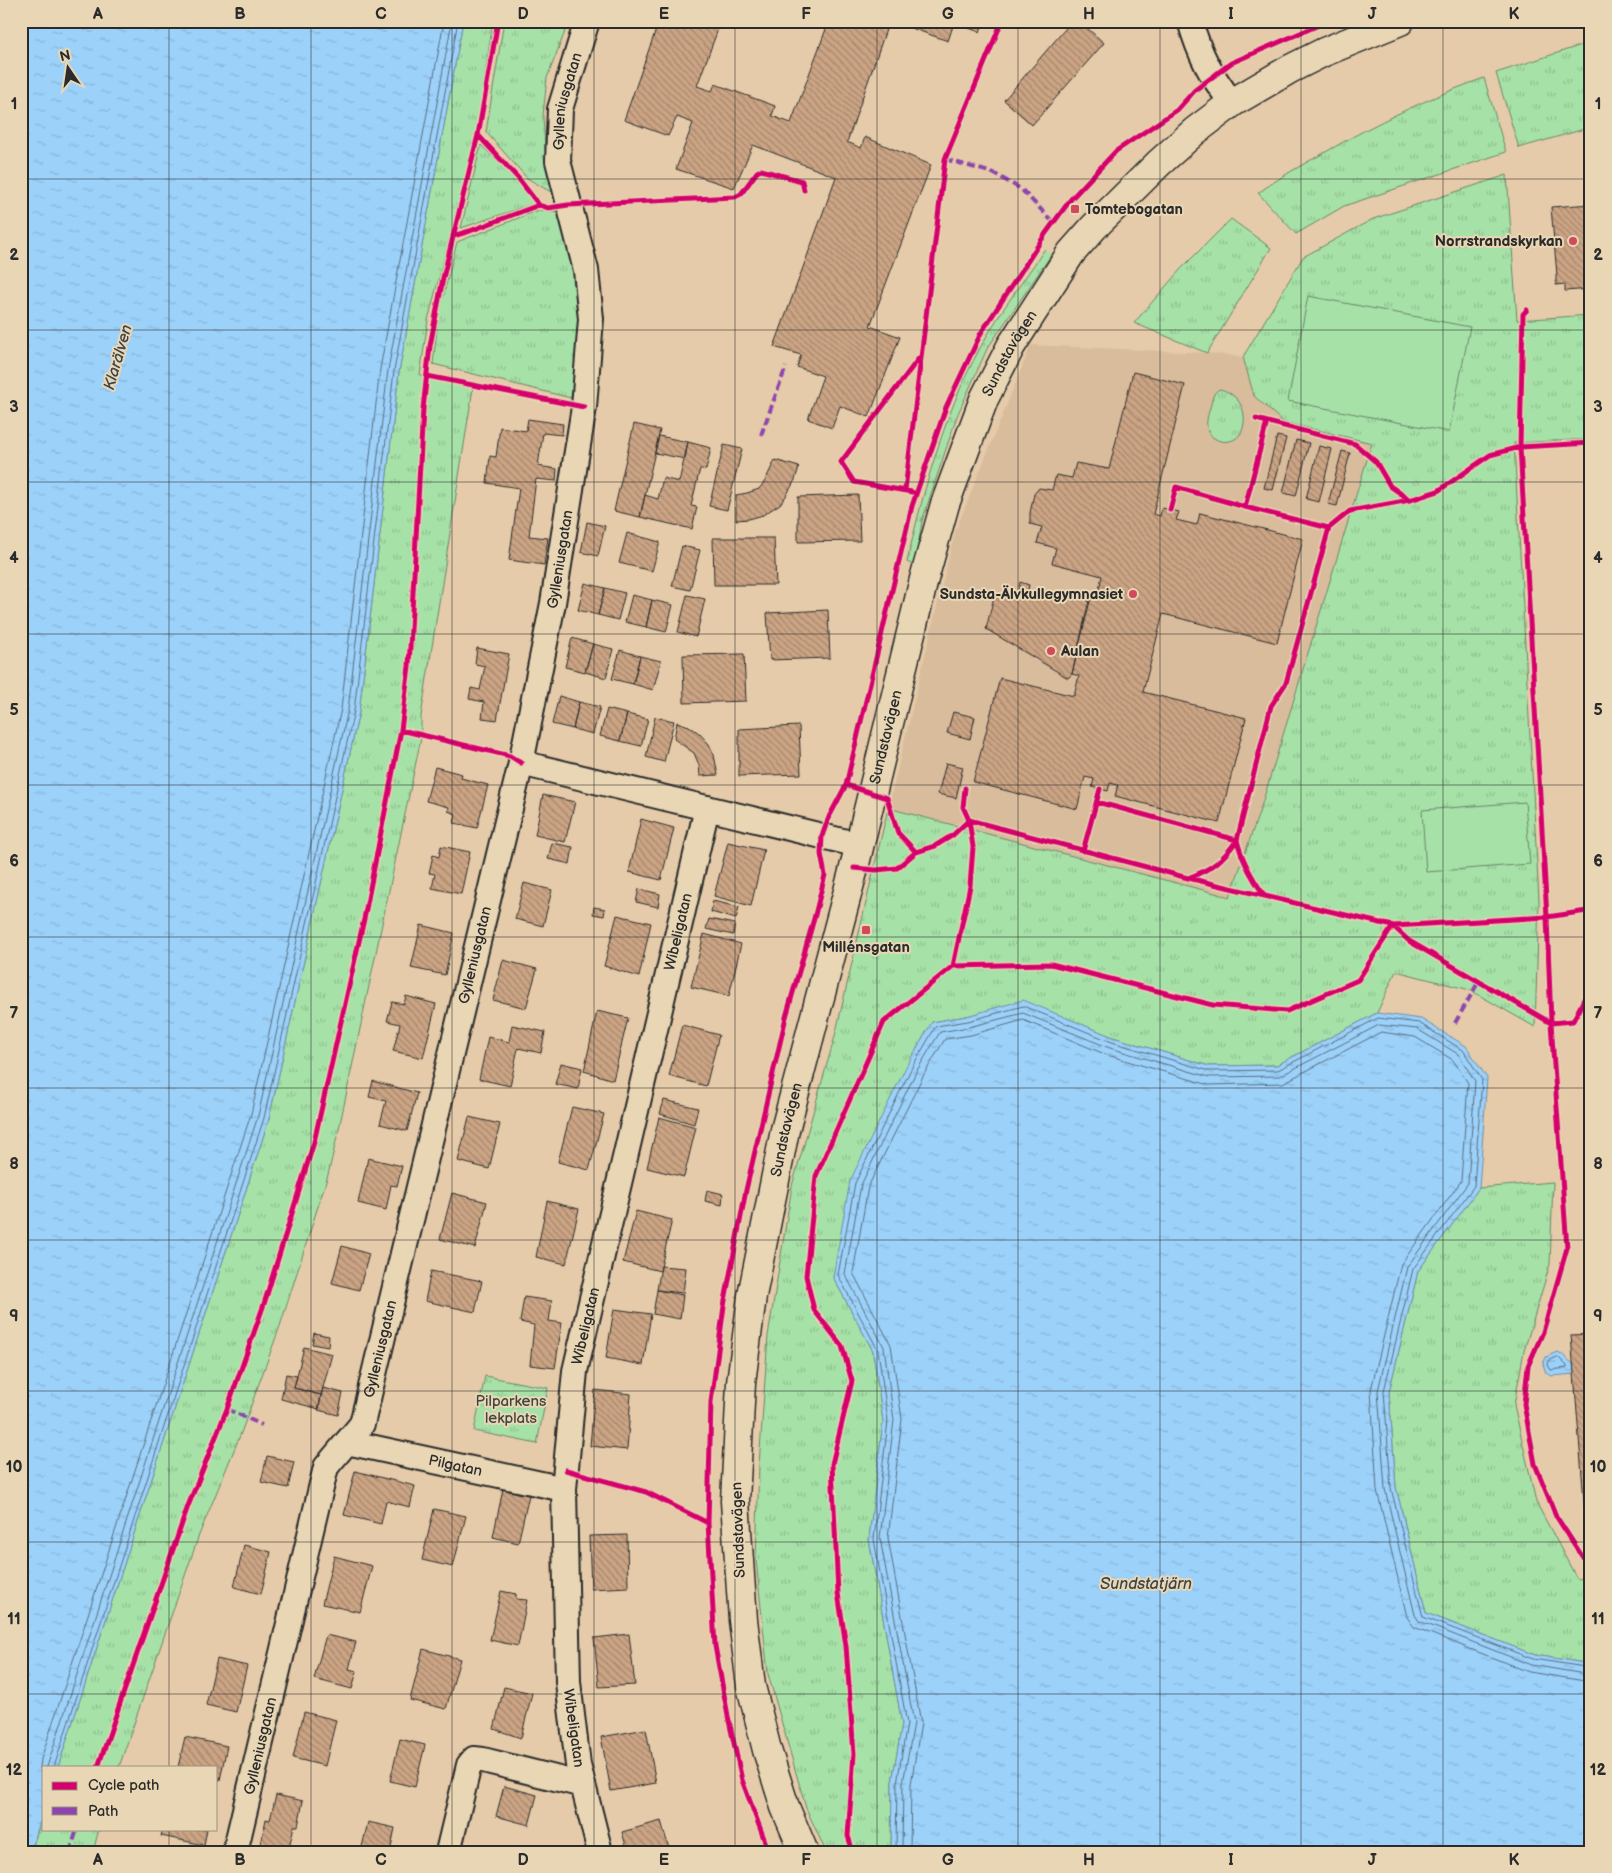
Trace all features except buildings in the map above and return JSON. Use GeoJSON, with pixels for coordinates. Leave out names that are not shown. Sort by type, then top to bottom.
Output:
{"type":"FeatureCollection","features":[{"type":"Feature","properties":{"kind":"street"},"geometry":{"type":"LineString","coordinates":[[1190,21],[1198,47],[1212,77],[1232,103]]}},
{"type":"Feature","properties":{"kind":"street","name":"Sundstavägen"},"geometry":{"type":"LineString","coordinates":[[804,1852],[785,1808],[750,1686],[743,1620],[735,1501],[741,1383],[752,1296],[785,1130],[859,846],[924,579],[945,504],[984,398],[1012,346],[1071,254],[1110,210],[1195,131],[1232,103],[1290,69],[1324,52],[1400,21]]}},
{"type":"Feature","properties":{"kind":"street","name":"Gylleniusgatan"},"geometry":{"type":"LineString","coordinates":[[235,1852],[326,1467],[362,1424],[522,763],[553,603],[588,377],[591,319],[586,270],[558,161],[560,109],[583,31]]}},
{"type":"Feature","properties":{"kind":"street"},"geometry":{"type":"LineString","coordinates":[[522,763],[859,846]]}},
{"type":"Feature","properties":{"kind":"street","name":"Wibeligatan"},"geometry":{"type":"LineString","coordinates":[[600,1852],[578,1765],[568,1682],[564,1489],[575,1371],[706,808]]}},
{"type":"Feature","properties":{"kind":"street","name":"Pilgatan"},"geometry":{"type":"LineString","coordinates":[[346,1442],[564,1489]]}},
{"type":"Feature","properties":{"kind":"street"},"geometry":{"type":"LineString","coordinates":[[448,1852],[469,1765],[474,1759],[583,1785]]}},
{"type":"Feature","properties":{"kind":"shaded area","name":"Sundsta-Älvkullegymnasiet"},"geometry":{"type":"Polygon","coordinates":[[[1031,345],[1207,353],[1243,357],[1254,396],[1283,422],[1372,443],[1262,804],[1230,897],[888,808],[955,532],[1031,345]]]}},
{"type":"Feature","properties":{"kind":"green space"},"geometry":{"type":"Polygon","coordinates":[[[463,21],[493,21],[476,135],[428,320],[420,375],[473,388],[421,716],[421,738],[328,1175],[280,1326],[241,1433],[199,1535],[119,1766],[58,1766],[269,1119],[359,712],[399,372],[463,21]]]}},
{"type":"Feature","properties":{"kind":"green space"},"geometry":{"type":"Polygon","coordinates":[[[504,21],[569,21],[547,78],[543,116],[545,150],[556,195],[527,178],[486,132],[504,21]]]}},
{"type":"Feature","properties":{"kind":"green space"},"geometry":{"type":"Polygon","coordinates":[[[1591,42],[1591,127],[1519,148],[1496,73],[1591,42]]]}},
{"type":"Feature","properties":{"kind":"green space"},"geometry":{"type":"Polygon","coordinates":[[[1484,78],[1506,152],[1344,206],[1296,234],[1258,193],[1299,167],[1382,121],[1484,78]]]}},
{"type":"Feature","properties":{"kind":"green space"},"geometry":{"type":"Polygon","coordinates":[[[481,145],[535,203],[461,228],[481,145]]]}},
{"type":"Feature","properties":{"kind":"green space"},"geometry":{"type":"Polygon","coordinates":[[[1507,175],[1517,320],[1591,315],[1591,439],[1514,443],[1539,901],[1535,1027],[1470,990],[1396,971],[1377,1013],[1277,1065],[1209,1066],[1113,1037],[1023,1001],[967,1016],[932,1022],[833,1277],[873,1351],[883,1421],[869,1539],[902,1724],[892,1782],[891,1852],[826,1852],[806,1808],[768,1674],[756,1560],[759,1465],[768,1336],[792,1186],[835,1036],[888,808],[1230,897],[1262,804],[1372,443],[1283,422],[1254,396],[1243,357],[1303,257],[1373,219],[1507,175]]]}},
{"type":"Feature","properties":{"kind":"green space"},"geometry":{"type":"Polygon","coordinates":[[[539,210],[561,212],[579,290],[579,347],[571,398],[433,364],[439,313],[457,242],[539,210]]]}},
{"type":"Feature","properties":{"kind":"green space"},"geometry":{"type":"Polygon","coordinates":[[[1231,219],[1271,248],[1207,353],[1134,323],[1180,270],[1231,219]]]}},
{"type":"Feature","properties":{"kind":"green space"},"geometry":{"type":"Polygon","coordinates":[[[1045,249],[1051,255],[987,349],[957,416],[922,521],[915,566],[907,562],[921,503],[949,416],[973,360],[1008,302],[1045,249]]]}},
{"type":"Feature","properties":{"kind":"green space"},"geometry":{"type":"Polygon","coordinates":[[[1308,296],[1470,327],[1449,432],[1288,401],[1308,296]]]}},
{"type":"Feature","properties":{"kind":"green space"},"geometry":{"type":"Polygon","coordinates":[[[1220,389],[1227,391],[1237,399],[1243,411],[1244,424],[1242,431],[1234,440],[1218,440],[1209,433],[1207,427],[1207,418],[1213,397],[1220,389]]]}},
{"type":"Feature","properties":{"kind":"green space"},"geometry":{"type":"Polygon","coordinates":[[[1525,802],[1530,864],[1426,872],[1422,810],[1525,802]]]}},
{"type":"Feature","properties":{"kind":"green space"},"geometry":{"type":"Polygon","coordinates":[[[1553,1182],[1550,1264],[1524,1351],[1514,1405],[1536,1502],[1577,1579],[1591,1577],[1591,1664],[1535,1655],[1426,1613],[1396,1487],[1389,1392],[1418,1271],[1479,1188],[1553,1182]]]}},
{"type":"Feature","properties":{"kind":"green space","name":"Pilparkens lekplats"},"geometry":{"type":"Polygon","coordinates":[[[485,1376],[548,1388],[537,1444],[474,1431],[485,1376]]]}},
{"type":"Feature","properties":{"kind":"green space"},"geometry":{"type":"Polygon","coordinates":[[[42,1817],[42,1830],[99,1830],[93,1852],[31,1852],[42,1817]]]}},
{"type":"Feature","properties":{"kind":"water","name":"Klarälven"},"geometry":{"type":"Polygon","coordinates":[[[21,21],[463,21],[399,372],[359,712],[269,1119],[58,1766],[42,1766],[42,1817],[30,1852],[21,1852],[21,21]]]}},
{"type":"Feature","properties":{"kind":"water","name":"Sundstatjärn"},"geometry":{"type":"Polygon","coordinates":[[[1023,1000],[1113,1037],[1209,1066],[1277,1065],[1377,1013],[1421,1019],[1466,1046],[1487,1078],[1479,1188],[1418,1271],[1389,1392],[1396,1487],[1426,1613],[1535,1655],[1591,1664],[1591,1852],[891,1852],[892,1782],[902,1724],[869,1539],[883,1421],[873,1351],[833,1277],[850,1181],[906,1067],[932,1022],[967,1016],[1023,1000]]]}},
{"type":"Feature","properties":{"kind":"water"},"geometry":{"type":"Polygon","coordinates":[[[1557,1352],[1573,1363],[1575,1374],[1552,1376],[1546,1373],[1543,1364],[1546,1357],[1557,1352]]]}},
{"type":"Feature","properties":{"kind":"marked path"},"geometry":{"type":"LineString","coordinates":[[945,159],[993,173],[1021,189],[1054,223]]}},
{"type":"Feature","properties":{"kind":"marked path"},"geometry":{"type":"LineString","coordinates":[[761,435],[786,367]]}},
{"type":"Feature","properties":{"kind":"marked path"},"geometry":{"type":"LineString","coordinates":[[1455,1023],[1479,981]]}},
{"type":"Feature","properties":{"kind":"marked path"},"geometry":{"type":"LineString","coordinates":[[227,1409],[262,1425]]}},
{"type":"Feature","properties":{"kind":"marked path"},"geometry":{"type":"LineString","coordinates":[[70,1852],[77,1830]]}},
{"type":"Feature","properties":{"kind":"cycle path"},"geometry":{"type":"LineString","coordinates":[[98,1766],[188,1506],[227,1409],[264,1304],[314,1142],[364,919],[401,730],[409,666],[423,409],[430,346],[443,278],[478,135],[498,21]]}},
{"type":"Feature","properties":{"kind":"cycle path"},"geometry":{"type":"LineString","coordinates":[[905,490],[945,159],[1002,21]]}},
{"type":"Feature","properties":{"kind":"cycle path"},"geometry":{"type":"LineString","coordinates":[[769,1852],[742,1780],[715,1646],[708,1523],[711,1402],[724,1306],[746,1190],[786,1017],[825,875],[821,854],[822,836],[829,817],[846,785],[912,506],[946,407],[981,333],[1046,233],[1071,199],[1116,151],[1177,110],[1195,90],[1231,63],[1328,21]]}},
{"type":"Feature","properties":{"kind":"cycle path"},"geometry":{"type":"LineString","coordinates":[[478,135],[518,178],[539,205],[548,208],[568,205],[735,197],[741,194],[757,172],[761,170],[802,181],[804,190]]}},
{"type":"Feature","properties":{"kind":"cycle path"},"geometry":{"type":"LineString","coordinates":[[453,236],[539,205]]}},
{"type":"Feature","properties":{"kind":"cycle path"},"geometry":{"type":"LineString","coordinates":[[1527,310],[1523,314],[1520,447],[1547,917],[1551,1023],[1573,1021],[1591,985]]}},
{"type":"Feature","properties":{"kind":"cycle path"},"geometry":{"type":"LineString","coordinates":[[912,492],[854,482],[841,462],[919,358]]}},
{"type":"Feature","properties":{"kind":"cycle path"},"geometry":{"type":"LineString","coordinates":[[427,376],[584,407]]}},
{"type":"Feature","properties":{"kind":"cycle path"},"geometry":{"type":"LineString","coordinates":[[1256,419],[1355,444],[1376,462],[1390,486],[1410,500],[1350,511],[1329,528],[1286,683],[1271,706],[1237,840],[1248,869],[1264,895]]}},
{"type":"Feature","properties":{"kind":"cycle path"},"geometry":{"type":"LineString","coordinates":[[1245,507],[1267,422]]}},
{"type":"Feature","properties":{"kind":"cycle path"},"geometry":{"type":"LineString","coordinates":[[1410,500],[1438,491],[1490,455],[1520,447],[1591,443]]}},
{"type":"Feature","properties":{"kind":"cycle path"},"geometry":{"type":"LineString","coordinates":[[1170,510],[1176,487],[1329,528]]}},
{"type":"Feature","properties":{"kind":"cycle path"},"geometry":{"type":"LineString","coordinates":[[401,730],[510,756],[521,763]]}},
{"type":"Feature","properties":{"kind":"cycle path"},"geometry":{"type":"LineString","coordinates":[[846,785],[887,798],[898,833],[916,852]]}},
{"type":"Feature","properties":{"kind":"cycle path"},"geometry":{"type":"LineString","coordinates":[[965,788],[963,807],[969,820],[1188,878],[1393,926],[1547,917],[1587,911]]}},
{"type":"Feature","properties":{"kind":"cycle path"},"geometry":{"type":"LineString","coordinates":[[1083,851],[1100,789]]}},
{"type":"Feature","properties":{"kind":"cycle path"},"geometry":{"type":"LineString","coordinates":[[1097,802],[1237,840],[1216,864],[1188,878]]}},
{"type":"Feature","properties":{"kind":"cycle path"},"geometry":{"type":"LineString","coordinates":[[854,868],[876,870],[897,868],[916,852],[935,846],[953,835],[969,820],[973,847],[970,886],[953,966]]}},
{"type":"Feature","properties":{"kind":"cycle path"},"geometry":{"type":"LineString","coordinates":[[853,1852],[848,1836],[854,1754],[846,1646],[838,1593],[832,1464],[852,1381],[842,1346],[814,1310],[806,1276],[816,1176],[884,1022],[953,966],[1051,964],[1213,1005],[1287,1011],[1358,980],[1393,926],[1409,941],[1551,1023],[1567,1248],[1543,1332],[1528,1366],[1524,1404],[1535,1464],[1556,1516],[1591,1570]]}},
{"type":"Feature","properties":{"kind":"cycle path"},"geometry":{"type":"LineString","coordinates":[[566,1470],[646,1492],[708,1523]]}},
{"type":"Feature","properties":{"kind":"place","name":"Tomtebogatan"},"geometry":{"type":"Point","coordinates":[1075,209]}},
{"type":"Feature","properties":{"kind":"place","name":"Norrstrandskyrkan"},"geometry":{"type":"Point","coordinates":[1573,241]}},
{"type":"Feature","properties":{"kind":"place","name":"Sundsta-Älvkullegymnasiet"},"geometry":{"type":"Point","coordinates":[1133,594]}},
{"type":"Feature","properties":{"kind":"place","name":"Aulan"},"geometry":{"type":"Point","coordinates":[1051,651]}},
{"type":"Feature","properties":{"kind":"place","name":"Millénsgatan"},"geometry":{"type":"Point","coordinates":[866,930]}}]}
